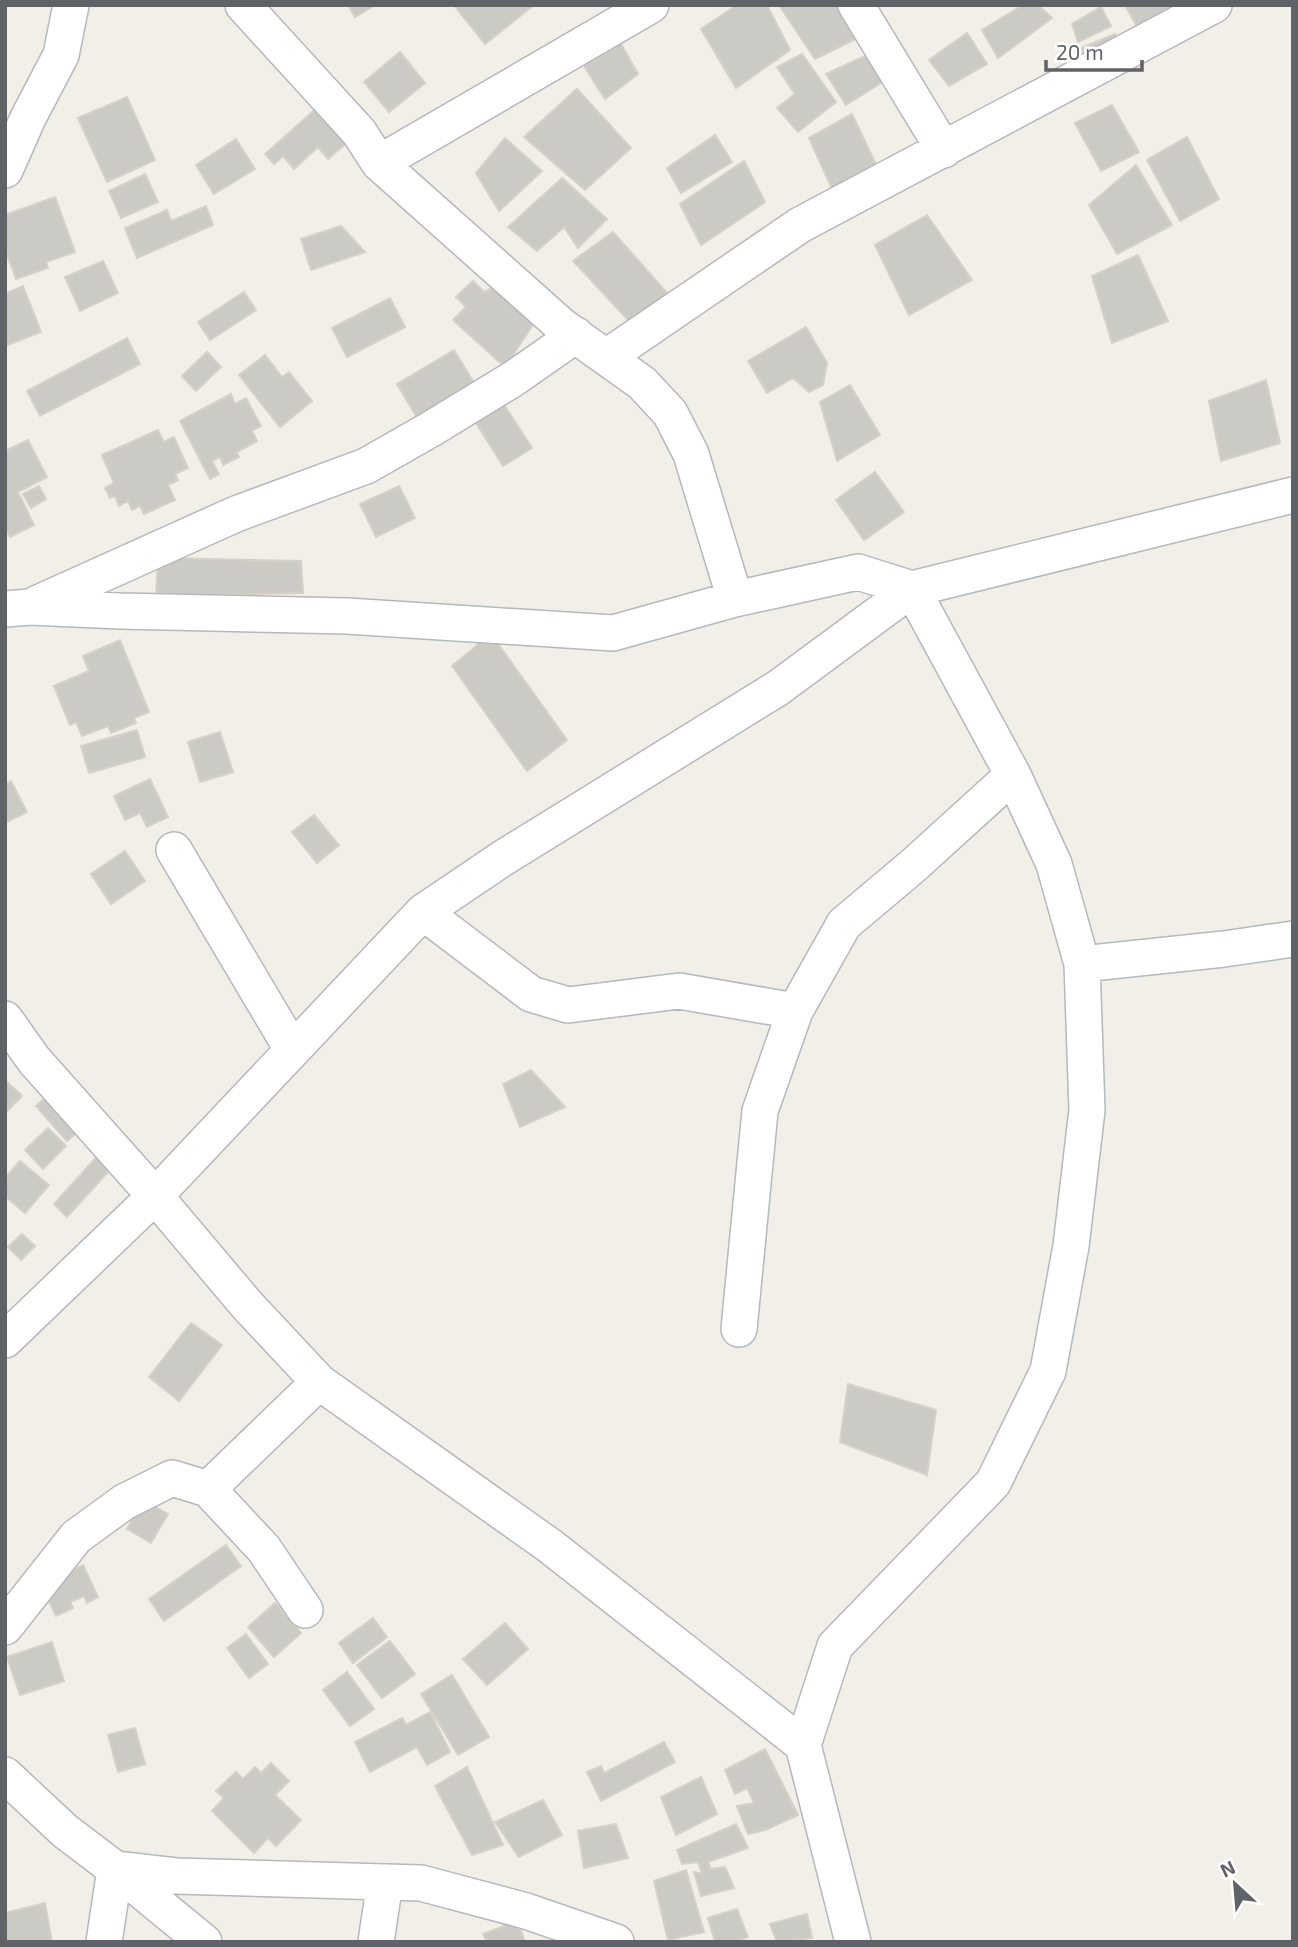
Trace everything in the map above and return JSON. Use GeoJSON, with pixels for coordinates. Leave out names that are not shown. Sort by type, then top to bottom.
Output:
{"type":"FeatureCollection","features":[{"type":"Feature","properties":{"kind":"street"},"geometry":{"type":"LineString","coordinates":[[5,170],[61,54],[71,5]]}},
{"type":"Feature","properties":{"kind":"street"},"geometry":{"type":"LineString","coordinates":[[243,5],[359,132],[379,163],[562,326],[608,356],[642,383],[670,414],[691,454],[735,599]]}},
{"type":"Feature","properties":{"kind":"street"},"geometry":{"type":"LineString","coordinates":[[379,163],[651,5]]}},
{"type":"Feature","properties":{"kind":"street"},"geometry":{"type":"LineString","coordinates":[[856,5],[944,150]]}},
{"type":"Feature","properties":{"kind":"street"},"geometry":{"type":"LineString","coordinates":[[608,356],[800,225],[1214,5]]}},
{"type":"Feature","properties":{"kind":"street"},"geometry":{"type":"LineString","coordinates":[[17,608],[236,514],[366,466],[501,386],[576,335]]}},
{"type":"Feature","properties":{"kind":"street"},"geometry":{"type":"LineString","coordinates":[[5,1340],[155,1196],[423,912],[503,858],[778,688],[912,589],[1293,495]]}},
{"type":"Feature","properties":{"kind":"street"},"geometry":{"type":"LineString","coordinates":[[17,608],[347,616],[612,634],[735,599],[858,572],[912,589],[1013,775],[1054,864],[1082,964],[1087,1111],[1071,1246],[1048,1371],[993,1483],[835,1646],[803,1745],[853,1942]]}},
{"type":"Feature","properties":{"kind":"street"},"geometry":{"type":"LineString","coordinates":[[739,1329],[760,1111],[795,1011],[844,924],[1013,775]]}},
{"type":"Feature","properties":{"kind":"street"},"geometry":{"type":"LineString","coordinates":[[174,850],[292,1049]]}},
{"type":"Feature","properties":{"kind":"street"},"geometry":{"type":"LineString","coordinates":[[423,912],[531,994],[568,1005],[679,991],[795,1011]]}},
{"type":"Feature","properties":{"kind":"street"},"geometry":{"type":"LineString","coordinates":[[1082,964],[1293,939]]}},
{"type":"Feature","properties":{"kind":"street"},"geometry":{"type":"LineString","coordinates":[[5,1019],[34,1060],[247,1305],[319,1381],[550,1546],[803,1745]]}},
{"type":"Feature","properties":{"kind":"street"},"geometry":{"type":"LineString","coordinates":[[208,1489],[319,1381]]}},
{"type":"Feature","properties":{"kind":"street"},"geometry":{"type":"LineString","coordinates":[[5,1627],[76,1537],[124,1502],[173,1478],[208,1489],[264,1549],[305,1610]]}},
{"type":"Feature","properties":{"kind":"street"},"geometry":{"type":"LineString","coordinates":[[5,1775],[65,1831],[204,1942]]}},
{"type":"Feature","properties":{"kind":"street"},"geometry":{"type":"LineString","coordinates":[[115,1869],[176,1876],[421,1883],[526,1910],[616,1942]]}},
{"type":"Feature","properties":{"kind":"street"},"geometry":{"type":"LineString","coordinates":[[104,1942],[115,1869]]}},
{"type":"Feature","properties":{"kind":"street"},"geometry":{"type":"LineString","coordinates":[[376,1942],[385,1882]]}},
{"type":"Feature","properties":{"kind":"building"},"geometry":{"type":"Polygon","coordinates":[[[348,5],[375,5],[355,17],[348,5]]]}},
{"type":"Feature","properties":{"kind":"building"},"geometry":{"type":"Polygon","coordinates":[[[454,5],[534,5],[485,44],[454,5]]]}},
{"type":"Feature","properties":{"kind":"building"},"geometry":{"type":"Polygon","coordinates":[[[737,5],[767,5],[790,50],[736,88],[701,29],[737,5]]]}},
{"type":"Feature","properties":{"kind":"building"},"geometry":{"type":"Polygon","coordinates":[[[779,5],[856,5],[872,31],[815,59],[779,5]]]}},
{"type":"Feature","properties":{"kind":"building"},"geometry":{"type":"Polygon","coordinates":[[[1023,5],[1038,5],[1052,18],[998,58],[982,30],[1023,5]]]}},
{"type":"Feature","properties":{"kind":"building"},"geometry":{"type":"Polygon","coordinates":[[[1125,5],[1170,5],[1177,18],[1142,36],[1125,5]]]}},
{"type":"Feature","properties":{"kind":"building"},"geometry":{"type":"Polygon","coordinates":[[[1101,7],[1111,26],[1078,42],[1072,24],[1101,7]]]}},
{"type":"Feature","properties":{"kind":"building"},"geometry":{"type":"Polygon","coordinates":[[[967,33],[987,64],[949,86],[929,60],[967,33]]]}},
{"type":"Feature","properties":{"kind":"building"},"geometry":{"type":"Polygon","coordinates":[[[1115,34],[1124,48],[1083,69],[1076,50],[1115,34]]]}},
{"type":"Feature","properties":{"kind":"building"},"geometry":{"type":"Polygon","coordinates":[[[621,44],[638,74],[605,99],[584,66],[621,44]]]}},
{"type":"Feature","properties":{"kind":"building"},"geometry":{"type":"Polygon","coordinates":[[[882,48],[897,73],[846,105],[826,74],[882,48]]]}},
{"type":"Feature","properties":{"kind":"building"},"geometry":{"type":"Polygon","coordinates":[[[400,52],[425,83],[389,112],[364,82],[400,52]]]}},
{"type":"Feature","properties":{"kind":"building"},"geometry":{"type":"Polygon","coordinates":[[[802,54],[836,102],[798,132],[777,108],[795,94],[777,67],[802,54]]]}},
{"type":"Feature","properties":{"kind":"building"},"geometry":{"type":"Polygon","coordinates":[[[577,89],[631,148],[585,190],[524,137],[577,89]]]}},
{"type":"Feature","properties":{"kind":"building"},"geometry":{"type":"Polygon","coordinates":[[[127,97],[155,160],[107,182],[78,118],[127,97]]]}},
{"type":"Feature","properties":{"kind":"building"},"geometry":{"type":"Polygon","coordinates":[[[328,98],[359,132],[328,159],[318,147],[294,169],[283,156],[274,164],[265,154],[328,98]]]}},
{"type":"Feature","properties":{"kind":"building"},"geometry":{"type":"Polygon","coordinates":[[[1112,105],[1139,152],[1101,171],[1075,123],[1112,105]]]}},
{"type":"Feature","properties":{"kind":"building"},"geometry":{"type":"Polygon","coordinates":[[[852,114],[881,175],[837,200],[809,138],[852,114]]]}},
{"type":"Feature","properties":{"kind":"building"},"geometry":{"type":"Polygon","coordinates":[[[715,135],[732,162],[681,193],[667,168],[715,135]]]}},
{"type":"Feature","properties":{"kind":"building"},"geometry":{"type":"Polygon","coordinates":[[[1187,137],[1219,199],[1180,221],[1147,160],[1187,137]]]}},
{"type":"Feature","properties":{"kind":"building"},"geometry":{"type":"Polygon","coordinates":[[[505,138],[542,171],[499,211],[476,173],[505,138]]]}},
{"type":"Feature","properties":{"kind":"building"},"geometry":{"type":"Polygon","coordinates":[[[236,139],[255,169],[214,194],[196,165],[236,139]]]}},
{"type":"Feature","properties":{"kind":"building"},"geometry":{"type":"Polygon","coordinates":[[[744,161],[765,202],[701,245],[680,204],[744,161]]]}},
{"type":"Feature","properties":{"kind":"building"},"geometry":{"type":"Polygon","coordinates":[[[1136,165],[1172,225],[1117,254],[1089,205],[1136,165]]]}},
{"type":"Feature","properties":{"kind":"building"},"geometry":{"type":"Polygon","coordinates":[[[145,174],[158,202],[121,218],[109,191],[145,174]]]}},
{"type":"Feature","properties":{"kind":"building"},"geometry":{"type":"Polygon","coordinates":[[[562,178],[607,219],[578,248],[564,227],[537,251],[508,227],[562,178]]]}},
{"type":"Feature","properties":{"kind":"building"},"geometry":{"type":"Polygon","coordinates":[[[55,197],[75,252],[46,262],[48,268],[16,279],[5,249],[5,215],[55,197]]]}},
{"type":"Feature","properties":{"kind":"building"},"geometry":{"type":"Polygon","coordinates":[[[206,206],[213,225],[137,258],[125,228],[167,210],[171,221],[206,206]]]}},
{"type":"Feature","properties":{"kind":"building"},"geometry":{"type":"Polygon","coordinates":[[[927,215],[972,280],[909,315],[875,245],[927,215]]]}},
{"type":"Feature","properties":{"kind":"building"},"geometry":{"type":"Polygon","coordinates":[[[341,226],[365,252],[311,270],[301,239],[341,226]]]}},
{"type":"Feature","properties":{"kind":"building"},"geometry":{"type":"Polygon","coordinates":[[[613,232],[669,295],[641,334],[573,261],[613,232]]]}},
{"type":"Feature","properties":{"kind":"building"},"geometry":{"type":"Polygon","coordinates":[[[1138,255],[1168,321],[1112,343],[1092,276],[1138,255]]]}},
{"type":"Feature","properties":{"kind":"building"},"geometry":{"type":"Polygon","coordinates":[[[103,261],[118,293],[80,311],[65,277],[103,261]]]}},
{"type":"Feature","properties":{"kind":"building"},"geometry":{"type":"Polygon","coordinates":[[[473,281],[484,292],[498,285],[534,323],[505,367],[453,320],[466,307],[456,297],[473,281]]]}},
{"type":"Feature","properties":{"kind":"building"},"geometry":{"type":"Polygon","coordinates":[[[23,286],[41,332],[5,346],[5,294],[23,286]]]}},
{"type":"Feature","properties":{"kind":"building"},"geometry":{"type":"Polygon","coordinates":[[[244,292],[256,310],[210,340],[198,322],[244,292]]]}},
{"type":"Feature","properties":{"kind":"building"},"geometry":{"type":"Polygon","coordinates":[[[390,298],[405,327],[347,357],[332,328],[390,298]]]}},
{"type":"Feature","properties":{"kind":"building"},"geometry":{"type":"Polygon","coordinates":[[[806,327],[827,363],[823,385],[809,392],[793,378],[767,393],[748,361],[806,327]]]}},
{"type":"Feature","properties":{"kind":"building"},"geometry":{"type":"Polygon","coordinates":[[[127,338],[140,364],[40,416],[27,391],[127,338]]]}},
{"type":"Feature","properties":{"kind":"building"},"geometry":{"type":"Polygon","coordinates":[[[454,350],[473,381],[432,421],[416,416],[397,384],[454,350]]]}},
{"type":"Feature","properties":{"kind":"building"},"geometry":{"type":"Polygon","coordinates":[[[207,352],[221,367],[196,391],[182,376],[207,352]]]}},
{"type":"Feature","properties":{"kind":"building"},"geometry":{"type":"Polygon","coordinates":[[[265,355],[282,377],[289,372],[312,401],[280,427],[239,375],[265,355]]]}},
{"type":"Feature","properties":{"kind":"building"},"geometry":{"type":"Polygon","coordinates":[[[1266,380],[1280,443],[1221,461],[1209,401],[1266,380]]]}},
{"type":"Feature","properties":{"kind":"building"},"geometry":{"type":"Polygon","coordinates":[[[850,385],[880,435],[837,461],[820,402],[850,385]]]}},
{"type":"Feature","properties":{"kind":"building"},"geometry":{"type":"Polygon","coordinates":[[[231,394],[235,404],[246,398],[261,426],[252,431],[257,441],[237,452],[239,457],[223,465],[220,457],[212,461],[219,474],[210,479],[180,421],[231,394]]]}},
{"type":"Feature","properties":{"kind":"building"},"geometry":{"type":"Polygon","coordinates":[[[499,397],[532,448],[503,466],[471,415],[499,397]]]}},
{"type":"Feature","properties":{"kind":"building"},"geometry":{"type":"Polygon","coordinates":[[[158,430],[164,442],[174,437],[188,468],[175,474],[178,480],[168,485],[175,500],[144,514],[140,506],[132,510],[128,501],[119,506],[115,496],[110,498],[105,488],[114,483],[102,455],[158,430]]]}},
{"type":"Feature","properties":{"kind":"building"},"geometry":{"type":"Polygon","coordinates":[[[28,440],[47,477],[18,492],[34,525],[10,537],[5,528],[5,451],[28,440]]]}},
{"type":"Feature","properties":{"kind":"building"},"geometry":{"type":"Polygon","coordinates":[[[875,472],[904,512],[864,540],[836,500],[875,472]]]}},
{"type":"Feature","properties":{"kind":"building"},"geometry":{"type":"Polygon","coordinates":[[[39,486],[46,499],[31,508],[23,494],[39,486]]]}},
{"type":"Feature","properties":{"kind":"building"},"geometry":{"type":"Polygon","coordinates":[[[399,486],[415,518],[376,537],[360,504],[399,486]]]}},
{"type":"Feature","properties":{"kind":"building"},"geometry":{"type":"Polygon","coordinates":[[[158,558],[301,561],[303,593],[156,596],[158,558]]]}},
{"type":"Feature","properties":{"kind":"building"},"geometry":{"type":"Polygon","coordinates":[[[491,634],[567,740],[527,771],[452,666],[491,634]]]}},
{"type":"Feature","properties":{"kind":"building"},"geometry":{"type":"Polygon","coordinates":[[[120,640],[149,712],[134,718],[136,723],[111,733],[108,726],[82,736],[76,722],[70,725],[54,686],[89,671],[83,656],[120,640]]]}},
{"type":"Feature","properties":{"kind":"building"},"geometry":{"type":"Polygon","coordinates":[[[137,730],[145,757],[89,773],[81,746],[137,730]]]}},
{"type":"Feature","properties":{"kind":"building"},"geometry":{"type":"Polygon","coordinates":[[[220,732],[233,772],[200,782],[188,742],[220,732]]]}},
{"type":"Feature","properties":{"kind":"building"},"geometry":{"type":"Polygon","coordinates":[[[150,779],[168,817],[147,827],[140,813],[125,820],[114,796],[150,779]]]}},
{"type":"Feature","properties":{"kind":"building"},"geometry":{"type":"Polygon","coordinates":[[[11,781],[27,812],[5,823],[5,784],[11,781]]]}},
{"type":"Feature","properties":{"kind":"building"},"geometry":{"type":"Polygon","coordinates":[[[314,815],[339,845],[317,863],[292,832],[314,815]]]}},
{"type":"Feature","properties":{"kind":"building"},"geometry":{"type":"Polygon","coordinates":[[[125,851],[145,881],[111,904],[91,874],[125,851]]]}},
{"type":"Feature","properties":{"kind":"building"},"geometry":{"type":"Polygon","coordinates":[[[531,1070],[565,1107],[520,1127],[503,1084],[531,1070]]]}},
{"type":"Feature","properties":{"kind":"building"},"geometry":{"type":"Polygon","coordinates":[[[5,1080],[22,1096],[5,1113],[5,1080]]]}},
{"type":"Feature","properties":{"kind":"building"},"geometry":{"type":"Polygon","coordinates":[[[54,1090],[86,1125],[67,1141],[36,1106],[54,1090]]]}},
{"type":"Feature","properties":{"kind":"building"},"geometry":{"type":"Polygon","coordinates":[[[48,1128],[66,1146],[43,1169],[25,1150],[48,1128]]]}},
{"type":"Feature","properties":{"kind":"building"},"geometry":{"type":"Polygon","coordinates":[[[103,1150],[117,1162],[67,1217],[54,1204],[103,1150]]]}},
{"type":"Feature","properties":{"kind":"building"},"geometry":{"type":"Polygon","coordinates":[[[20,1161],[49,1185],[25,1213],[5,1196],[5,1178],[20,1161]]]}},
{"type":"Feature","properties":{"kind":"building"},"geometry":{"type":"Polygon","coordinates":[[[22,1234],[35,1246],[21,1260],[8,1247],[22,1234]]]}},
{"type":"Feature","properties":{"kind":"building"},"geometry":{"type":"Polygon","coordinates":[[[191,1323],[222,1345],[179,1401],[149,1377],[191,1323]]]}},
{"type":"Feature","properties":{"kind":"building"},"geometry":{"type":"Polygon","coordinates":[[[848,1384],[936,1410],[927,1475],[840,1442],[848,1384]]]}},
{"type":"Feature","properties":{"kind":"building"},"geometry":{"type":"Polygon","coordinates":[[[143,1500],[168,1514],[151,1543],[127,1529],[143,1500]]]}},
{"type":"Feature","properties":{"kind":"building"},"geometry":{"type":"Polygon","coordinates":[[[226,1545],[241,1566],[164,1621],[149,1599],[226,1545]]]}},
{"type":"Feature","properties":{"kind":"building"},"geometry":{"type":"Polygon","coordinates":[[[83,1565],[98,1597],[87,1603],[84,1596],[70,1602],[73,1608],[56,1616],[41,1585],[83,1565]]]}},
{"type":"Feature","properties":{"kind":"building"},"geometry":{"type":"Polygon","coordinates":[[[275,1603],[301,1633],[274,1657],[248,1627],[275,1603]]]}},
{"type":"Feature","properties":{"kind":"building"},"geometry":{"type":"Polygon","coordinates":[[[373,1618],[387,1637],[353,1663],[339,1643],[373,1618]]]}},
{"type":"Feature","properties":{"kind":"building"},"geometry":{"type":"Polygon","coordinates":[[[505,1623],[528,1649],[487,1685],[463,1659],[505,1623]]]}},
{"type":"Feature","properties":{"kind":"building"},"geometry":{"type":"Polygon","coordinates":[[[246,1634],[268,1664],[249,1678],[227,1648],[246,1634]]]}},
{"type":"Feature","properties":{"kind":"building"},"geometry":{"type":"Polygon","coordinates":[[[390,1641],[415,1674],[382,1698],[357,1665],[390,1641]]]}},
{"type":"Feature","properties":{"kind":"building"},"geometry":{"type":"Polygon","coordinates":[[[52,1642],[64,1681],[20,1695],[7,1657],[52,1642]]]}},
{"type":"Feature","properties":{"kind":"building"},"geometry":{"type":"Polygon","coordinates":[[[347,1672],[374,1709],[350,1726],[323,1690],[347,1672]]]}},
{"type":"Feature","properties":{"kind":"building"},"geometry":{"type":"Polygon","coordinates":[[[452,1675],[489,1737],[458,1755],[421,1694],[452,1675]]]}},
{"type":"Feature","properties":{"kind":"building"},"geometry":{"type":"Polygon","coordinates":[[[430,1712],[450,1752],[427,1765],[417,1747],[370,1772],[355,1742],[402,1718],[406,1725],[430,1712]]]}},
{"type":"Feature","properties":{"kind":"building"},"geometry":{"type":"Polygon","coordinates":[[[135,1728],[145,1764],[118,1772],[108,1735],[135,1728]]]}},
{"type":"Feature","properties":{"kind":"building"},"geometry":{"type":"Polygon","coordinates":[[[664,1742],[675,1762],[601,1801],[587,1772],[601,1766],[604,1773],[664,1742]]]}},
{"type":"Feature","properties":{"kind":"building"},"geometry":{"type":"Polygon","coordinates":[[[765,1749],[798,1815],[765,1830],[748,1834],[737,1806],[754,1803],[747,1788],[735,1794],[725,1770],[765,1749]]]}},
{"type":"Feature","properties":{"kind":"building"},"geometry":{"type":"Polygon","coordinates":[[[271,1763],[289,1781],[275,1795],[301,1820],[276,1846],[268,1838],[254,1853],[212,1811],[224,1798],[216,1791],[236,1772],[243,1779],[255,1767],[261,1773],[271,1763]]]}},
{"type":"Feature","properties":{"kind":"building"},"geometry":{"type":"Polygon","coordinates":[[[467,1767],[503,1845],[472,1855],[435,1786],[467,1767]]]}},
{"type":"Feature","properties":{"kind":"building"},"geometry":{"type":"Polygon","coordinates":[[[701,1777],[717,1814],[676,1835],[661,1797],[701,1777]]]}},
{"type":"Feature","properties":{"kind":"building"},"geometry":{"type":"Polygon","coordinates":[[[543,1800],[562,1835],[519,1857],[495,1822],[543,1800]]]}},
{"type":"Feature","properties":{"kind":"building"},"geometry":{"type":"Polygon","coordinates":[[[616,1824],[628,1858],[584,1868],[578,1831],[616,1824]]]}},
{"type":"Feature","properties":{"kind":"building"},"geometry":{"type":"Polygon","coordinates":[[[736,1824],[748,1848],[708,1862],[711,1869],[725,1867],[734,1888],[701,1896],[694,1872],[702,1874],[698,1862],[682,1864],[677,1850],[736,1824]]]}},
{"type":"Feature","properties":{"kind":"building"},"geometry":{"type":"Polygon","coordinates":[[[686,1870],[704,1932],[668,1940],[654,1881],[686,1870]]]}},
{"type":"Feature","properties":{"kind":"building"},"geometry":{"type":"Polygon","coordinates":[[[45,1903],[52,1942],[5,1942],[5,1913],[45,1903]]]}},
{"type":"Feature","properties":{"kind":"building"},"geometry":{"type":"Polygon","coordinates":[[[737,1909],[748,1937],[733,1942],[715,1942],[708,1918],[737,1909]]]}},
{"type":"Feature","properties":{"kind":"building"},"geometry":{"type":"Polygon","coordinates":[[[807,1914],[812,1938],[777,1942],[770,1924],[807,1914]]]}},
{"type":"Feature","properties":{"kind":"building"},"geometry":{"type":"Polygon","coordinates":[[[517,1921],[525,1942],[487,1942],[483,1934],[517,1921]]]}}]}
